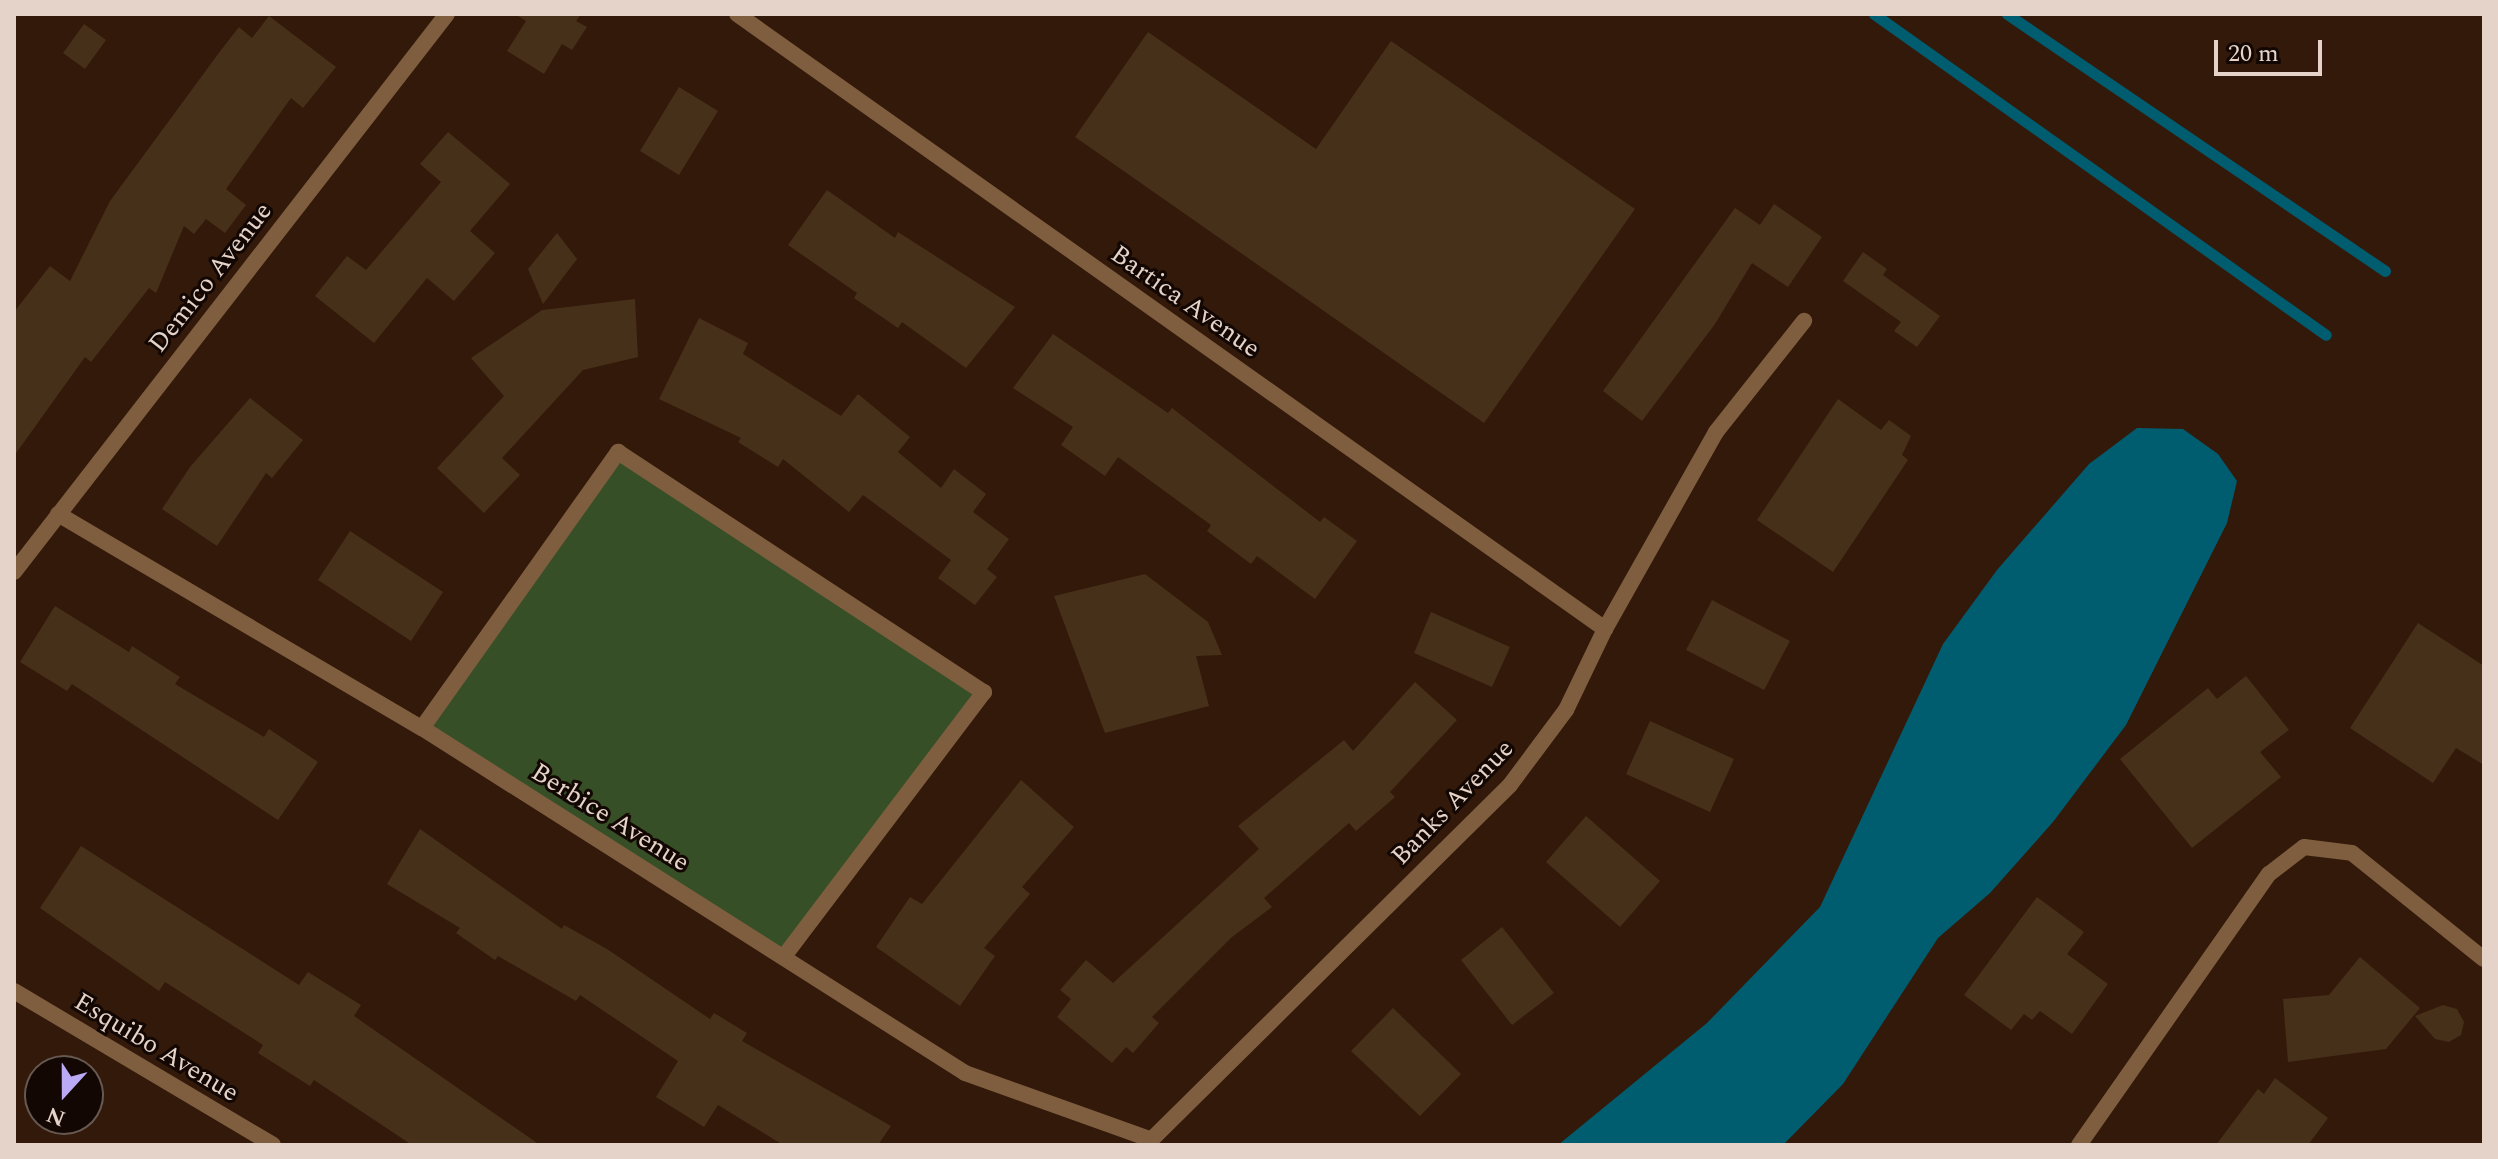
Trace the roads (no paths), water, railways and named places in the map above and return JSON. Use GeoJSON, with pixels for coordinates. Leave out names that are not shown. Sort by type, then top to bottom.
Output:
{"type":"FeatureCollection","features":[{"type":"Feature","properties":{"kind":"street","name":"Demico Avenue"},"geometry":{"type":"LineString","coordinates":[[14,572],[447,14]]}},
{"type":"Feature","properties":{"kind":"street","name":"Bartica Avenue"},"geometry":{"type":"LineString","coordinates":[[737,14],[1605,629]]}},
{"type":"Feature","properties":{"kind":"street","name":"Banks Avenue"},"geometry":{"type":"LineString","coordinates":[[1146,1142],[1510,785],[1566,710],[1605,629],[1716,432],[1804,321]]}},
{"type":"Feature","properties":{"kind":"street"},"geometry":{"type":"LineString","coordinates":[[422,728],[618,452],[984,692],[784,956]]}},
{"type":"Feature","properties":{"kind":"street","name":"Berbice Avenue"},"geometry":{"type":"LineString","coordinates":[[58,514],[422,728],[965,1073],[1146,1142]]}},
{"type":"Feature","properties":{"kind":"street"},"geometry":{"type":"LineString","coordinates":[[2079,1145],[2269,874],[2304,847],[2352,853],[2484,959]]}},
{"type":"Feature","properties":{"kind":"street","name":"Esquibo Avenue"},"geometry":{"type":"LineString","coordinates":[[14,991],[273,1145]]}},
{"type":"Feature","properties":{"kind":"water"},"geometry":{"type":"Polygon","coordinates":[[[2137,428],[2183,429],[2218,454],[2237,481],[2227,523],[2126,725],[2053,822],[1990,893],[1938,938],[1843,1084],[1783,1145],[1558,1145],[1707,1023],[1820,907],[1943,644],[1997,570],[2089,464],[2137,428]]]}},
{"type":"Feature","properties":{"kind":"waterway"},"geometry":{"type":"LineString","coordinates":[[1874,14],[2326,335]]}},
{"type":"Feature","properties":{"kind":"waterway"},"geometry":{"type":"LineString","coordinates":[[2007,14],[2385,271]]}}]}
